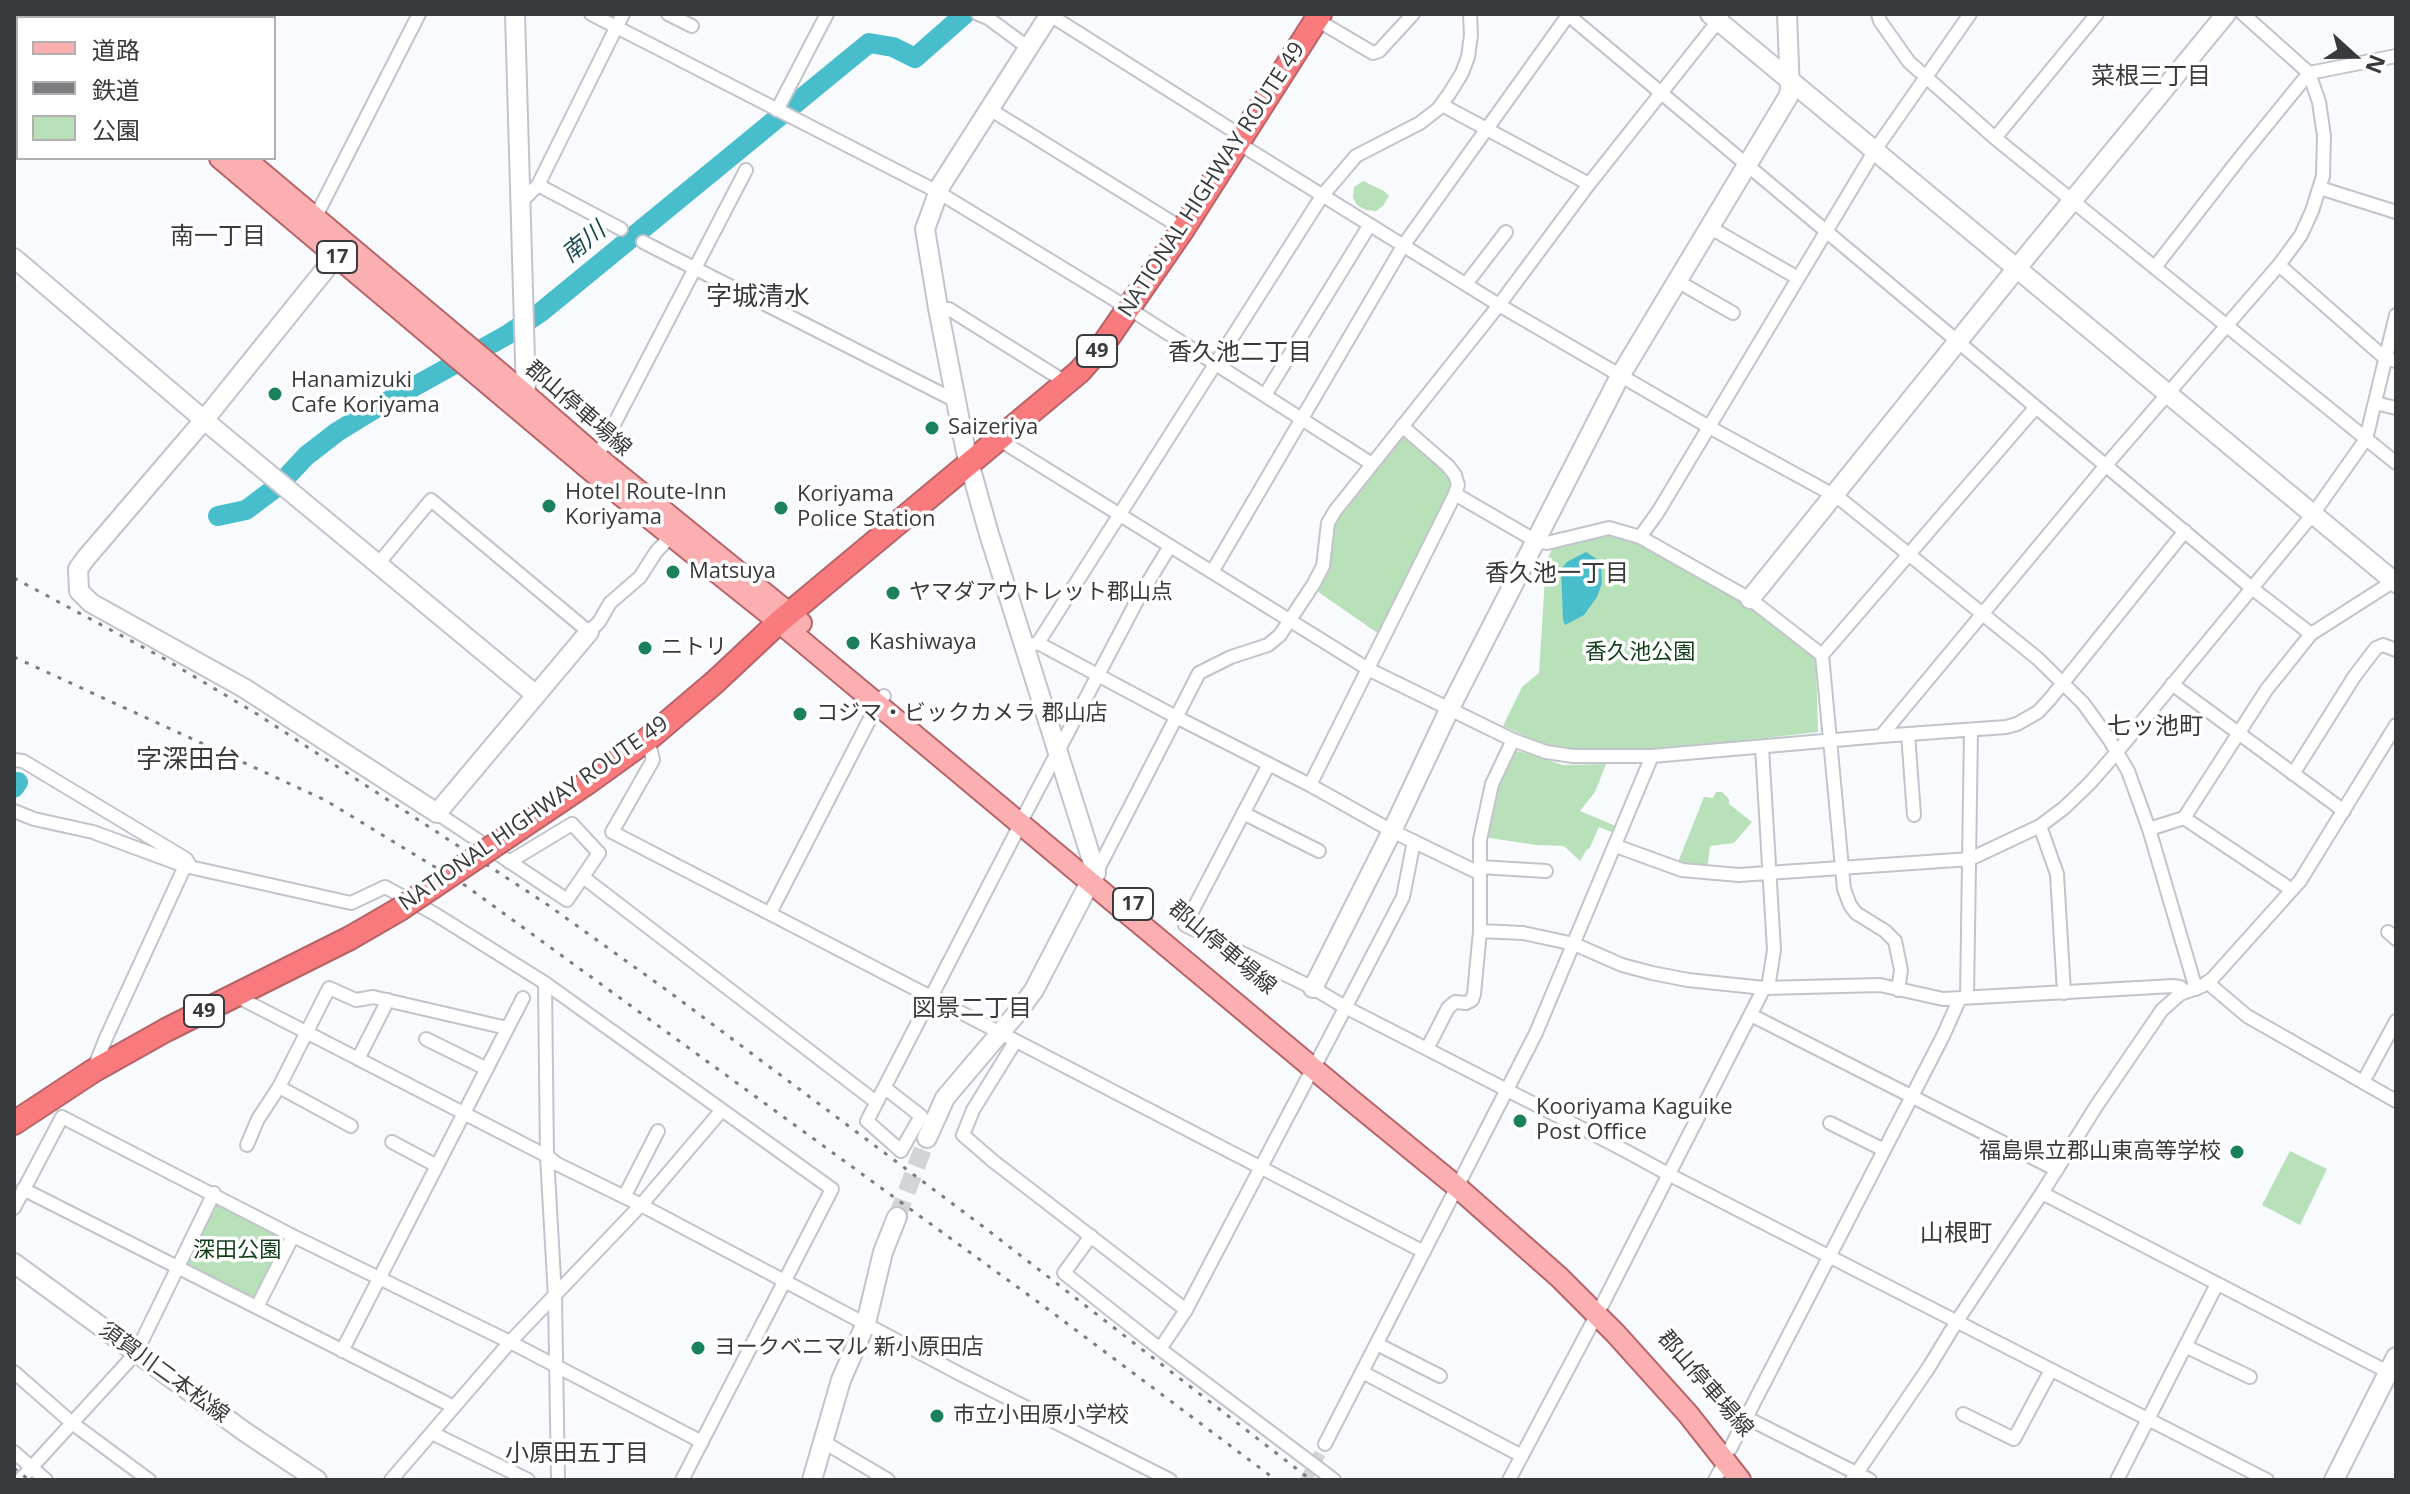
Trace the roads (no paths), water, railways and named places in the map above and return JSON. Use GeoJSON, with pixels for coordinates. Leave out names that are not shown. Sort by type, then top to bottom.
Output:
{"type":"FeatureCollection","features":[{"type":"Feature","properties":{"kind":"highway","name":"NATIONAL HIGHWAY ROUTE 49"},"geometry":{"type":"LineString","coordinates":[[14,1123],[93,1071],[234,995],[341,943],[400,909],[648,739],[784,618],[1067,383],[1095,355],[1183,229],[1319,17]]}},
{"type":"Feature","properties":{"kind":"main road","name":"郡山停車場線"},"geometry":{"type":"LineString","coordinates":[[222,160],[336,256],[522,401],[671,536],[784,618]]}},
{"type":"Feature","properties":{"kind":"main road","name":"郡山停車場線"},"geometry":{"type":"LineString","coordinates":[[246,160],[470,358]]}},
{"type":"Feature","properties":{"kind":"main road","name":"郡山停車場線"},"geometry":{"type":"LineString","coordinates":[[522,401],[597,457],[881,700],[1458,1182],[1599,1310],[1696,1406],[1728,1455],[1740,1480]]}},
{"type":"Feature","properties":{"kind":"main road","name":"郡山停車場線"},"geometry":{"type":"LineString","coordinates":[[1728,1455],[1753,1480]]}},
{"type":"Feature","properties":{"kind":"street"},"geometry":{"type":"LineString","coordinates":[[315,218],[419,14]]}},
{"type":"Feature","properties":{"kind":"street"},"geometry":{"type":"LineString","coordinates":[[515,14],[521,202],[522,401]]}},
{"type":"Feature","properties":{"kind":"street"},"geometry":{"type":"LineString","coordinates":[[591,14],[938,192],[1128,308],[1372,464]]}},
{"type":"Feature","properties":{"kind":"street"},"geometry":{"type":"LineString","coordinates":[[521,202],[538,185],[623,14]]}},
{"type":"Feature","properties":{"kind":"street"},"geometry":{"type":"LineString","coordinates":[[668,14],[692,26]]}},
{"type":"Feature","properties":{"kind":"street"},"geometry":{"type":"LineString","coordinates":[[777,110],[827,14]]}},
{"type":"Feature","properties":{"kind":"street"},"geometry":{"type":"LineString","coordinates":[[978,14],[1030,49]]}},
{"type":"Feature","properties":{"kind":"street"},"geometry":{"type":"LineString","coordinates":[[1093,877],[1031,644],[970,465],[925,229],[938,192],[1050,14],[1369,226],[1620,376],[1833,495],[2064,682],[2083,703],[2128,771],[2149,829],[2196,988]]}},
{"type":"Feature","properties":{"kind":"street"},"geometry":{"type":"LineString","coordinates":[[1319,17],[1373,53],[1379,51],[1413,14]]}},
{"type":"Feature","properties":{"kind":"street"},"geometry":{"type":"LineString","coordinates":[[1031,644],[1119,515],[1322,196],[1356,156],[1420,123],[1442,105],[1466,65],[1471,43],[1470,14]]}},
{"type":"Feature","properties":{"kind":"street"},"geometry":{"type":"LineString","coordinates":[[1212,572],[1403,246],[1568,14],[2253,589],[2311,634]]}},
{"type":"Feature","properties":{"kind":"street"},"geometry":{"type":"LineString","coordinates":[[1313,988],[1450,708],[1620,376],[1788,97],[1787,14]]}},
{"type":"Feature","properties":{"kind":"street"},"geometry":{"type":"LineString","coordinates":[[1878,14],[1909,62],[1995,138],[2396,463]]}},
{"type":"Feature","properties":{"kind":"street"},"geometry":{"type":"LineString","coordinates":[[1640,537],[1658,512],[1875,150],[1970,14]]}},
{"type":"Feature","properties":{"kind":"street"},"geometry":{"type":"LineString","coordinates":[[1995,138],[2097,14]]}},
{"type":"Feature","properties":{"kind":"street"},"geometry":{"type":"LineString","coordinates":[[1750,599],[2226,14]]}},
{"type":"Feature","properties":{"kind":"street"},"geometry":{"type":"LineString","coordinates":[[1881,736],[2107,464],[2279,265],[2301,235],[2320,188],[2324,164],[2319,102],[2309,73],[2243,14]]}},
{"type":"Feature","properties":{"kind":"street"},"geometry":{"type":"LineString","coordinates":[[1186,1310],[963,1135],[973,1110],[1007,1038],[1199,673],[1231,657],[1268,645],[1280,635],[1323,566],[1328,523],[1335,511],[1499,305],[1717,16],[2395,582],[2311,634],[2267,689],[2184,818],[2149,829]]}},
{"type":"Feature","properties":{"kind":"street"},"geometry":{"type":"LineString","coordinates":[[2155,267],[2309,73],[2396,56]]}},
{"type":"Feature","properties":{"kind":"street"},"geometry":{"type":"LineString","coordinates":[[1442,105],[1589,184]]}},
{"type":"Feature","properties":{"kind":"street"},"geometry":{"type":"LineString","coordinates":[[991,110],[1183,229]]}},
{"type":"Feature","properties":{"kind":"street"},"geometry":{"type":"LineString","coordinates":[[597,457],[746,170]]}},
{"type":"Feature","properties":{"kind":"street"},"geometry":{"type":"LineString","coordinates":[[538,185],[621,229]]}},
{"type":"Feature","properties":{"kind":"street"},"geometry":{"type":"LineString","coordinates":[[2320,188],[2396,212]]}},
{"type":"Feature","properties":{"kind":"street"},"geometry":{"type":"LineString","coordinates":[[1265,395],[1369,226]]}},
{"type":"Feature","properties":{"kind":"street"},"geometry":{"type":"LineString","coordinates":[[1709,227],[1798,278]]}},
{"type":"Feature","properties":{"kind":"street"},"geometry":{"type":"LineString","coordinates":[[1466,284],[1506,232]]}},
{"type":"Feature","properties":{"kind":"street"},"geometry":{"type":"LineString","coordinates":[[643,242],[956,401]]}},
{"type":"Feature","properties":{"kind":"street"},"geometry":{"type":"LineString","coordinates":[[336,256],[204,420],[86,558],[78,569],[79,591],[91,603],[244,688],[437,813],[509,862],[567,900],[599,853],[572,824],[509,862]]}},
{"type":"Feature","properties":{"kind":"street"},"geometry":{"type":"LineString","coordinates":[[14,258],[536,695]]}},
{"type":"Feature","properties":{"kind":"street"},"geometry":{"type":"LineString","coordinates":[[2279,265],[2391,360]]}},
{"type":"Feature","properties":{"kind":"street"},"geometry":{"type":"LineString","coordinates":[[1677,281],[1733,313]]}},
{"type":"Feature","properties":{"kind":"street"},"geometry":{"type":"LineString","coordinates":[[938,308],[949,309],[1067,383]]}},
{"type":"Feature","properties":{"kind":"street"},"geometry":{"type":"LineString","coordinates":[[1616,846],[1682,870],[1739,875],[1970,859],[2040,826],[2064,808],[2117,752],[2313,514],[2366,439],[2391,360],[2396,315]]}},
{"type":"Feature","properties":{"kind":"street"},"geometry":{"type":"LineString","coordinates":[[2375,403],[2396,408]]}},
{"type":"Feature","properties":{"kind":"street"},"geometry":{"type":"LineString","coordinates":[[1898,990],[1901,970],[1895,941],[1856,913],[1844,889],[1822,655],[2036,407]]}},
{"type":"Feature","properties":{"kind":"street"},"geometry":{"type":"LineString","coordinates":[[1310,785],[1458,485],[1455,475],[1402,426]]}},
{"type":"Feature","properties":{"kind":"street"},"geometry":{"type":"LineString","coordinates":[[998,439],[1368,669],[1513,740],[1546,752],[1573,756],[1652,756],[2017,724],[2038,712],[2185,531]]}},
{"type":"Feature","properties":{"kind":"street"},"geometry":{"type":"LineString","coordinates":[[1455,494],[1536,541],[1547,543],[1609,528],[1640,537],[1750,599],[1822,655]]}},
{"type":"Feature","properties":{"kind":"street"},"geometry":{"type":"LineString","coordinates":[[378,564],[431,500],[589,632]]}},
{"type":"Feature","properties":{"kind":"street"},"geometry":{"type":"LineString","coordinates":[[437,813],[599,622],[610,603],[640,577],[671,536]]}},
{"type":"Feature","properties":{"kind":"street"},"geometry":{"type":"LineString","coordinates":[[885,1088],[921,1116],[901,1151],[867,1121],[1097,675],[1170,546]]}},
{"type":"Feature","properties":{"kind":"street"},"geometry":{"type":"LineString","coordinates":[[1031,644],[1097,675],[1414,841],[1480,870],[1546,871]]}},
{"type":"Feature","properties":{"kind":"street"},"geometry":{"type":"LineString","coordinates":[[2293,774],[2354,677],[2376,648],[2383,645],[2396,650]]}},
{"type":"Feature","properties":{"kind":"street"},"geometry":{"type":"LineString","coordinates":[[2172,684],[2344,811]]}},
{"type":"Feature","properties":{"kind":"street"},"geometry":{"type":"LineString","coordinates":[[770,913],[881,700]]}},
{"type":"Feature","properties":{"kind":"street"},"geometry":{"type":"LineString","coordinates":[[1854,1476],[1929,1367],[2097,1105],[2162,1010],[2172,999],[2196,988],[2292,890],[2396,725]]}},
{"type":"Feature","properties":{"kind":"street"},"geometry":{"type":"LineString","coordinates":[[1715,1480],[1964,998],[1971,730]]}},
{"type":"Feature","properties":{"kind":"street"},"geometry":{"type":"LineString","coordinates":[[1908,734],[1914,815]]}},
{"type":"Feature","properties":{"kind":"street"},"geometry":{"type":"LineString","coordinates":[[648,739],[653,760],[612,832],[1424,1252]]}},
{"type":"Feature","properties":{"kind":"street"},"geometry":{"type":"LineString","coordinates":[[1427,1049],[1448,1008],[1455,1002],[1472,1000],[1474,994],[1480,931],[1480,840],[1488,797],[1513,740]]}},
{"type":"Feature","properties":{"kind":"street"},"geometry":{"type":"LineString","coordinates":[[1509,1480],[1766,988],[1774,950],[1762,747]]}},
{"type":"Feature","properties":{"kind":"street"},"geometry":{"type":"LineString","coordinates":[[1325,1444],[1536,1033],[1652,756]]}},
{"type":"Feature","properties":{"kind":"street"},"geometry":{"type":"LineString","coordinates":[[14,760],[23,761],[186,859],[188,867],[93,1071]]}},
{"type":"Feature","properties":{"kind":"street"},"geometry":{"type":"LineString","coordinates":[[1269,764],[1185,925],[2267,1480]]}},
{"type":"Feature","properties":{"kind":"street"},"geometry":{"type":"LineString","coordinates":[[1243,813],[1319,851]]}},
{"type":"Feature","properties":{"kind":"street"},"geometry":{"type":"LineString","coordinates":[[17,816],[93,832],[188,867],[351,903],[385,887],[435,914],[545,983],[832,1189],[682,1480]]}},
{"type":"Feature","properties":{"kind":"street"},"geometry":{"type":"LineString","coordinates":[[2184,818],[2292,890]]}},
{"type":"Feature","properties":{"kind":"street"},"geometry":{"type":"LineString","coordinates":[[2040,826],[2057,874],[2064,993]]}},
{"type":"Feature","properties":{"kind":"street"},"geometry":{"type":"LineString","coordinates":[[1160,1349],[1186,1310],[1263,1168],[1403,897],[1414,841]]}},
{"type":"Feature","properties":{"kind":"street"},"geometry":{"type":"LineString","coordinates":[[583,877],[876,1102]]}},
{"type":"Feature","properties":{"kind":"street"},"geometry":{"type":"LineString","coordinates":[[1480,931],[1523,933],[1574,944],[1622,965],[1652,973],[1766,988],[1880,985],[1943,999],[2173,986],[2196,988],[2396,1101]]}},
{"type":"Feature","properties":{"kind":"street"},"geometry":{"type":"LineString","coordinates":[[545,983],[547,1156],[555,1297],[558,1480]]}},
{"type":"Feature","properties":{"kind":"street"},"geometry":{"type":"LineString","coordinates":[[247,1145],[329,988],[356,1000],[373,997],[507,1028]]}},
{"type":"Feature","properties":{"kind":"street"},"geometry":{"type":"LineString","coordinates":[[234,995],[960,1374],[1170,1480]]}},
{"type":"Feature","properties":{"kind":"street"},"geometry":{"type":"LineString","coordinates":[[342,1351],[523,998]]}},
{"type":"Feature","properties":{"kind":"street"},"geometry":{"type":"LineString","coordinates":[[358,1059],[388,1000]]}},
{"type":"Feature","properties":{"kind":"street"},"geometry":{"type":"LineString","coordinates":[[1751,1015],[2057,1170]]}},
{"type":"Feature","properties":{"kind":"street"},"geometry":{"type":"LineString","coordinates":[[2363,1082],[2396,1021]]}},
{"type":"Feature","properties":{"kind":"street"},"geometry":{"type":"LineString","coordinates":[[927,1138],[945,1098],[1007,1038]]}},
{"type":"Feature","properties":{"kind":"street"},"geometry":{"type":"LineString","coordinates":[[426,1039],[487,1069]]}},
{"type":"Feature","properties":{"kind":"street"},"geometry":{"type":"LineString","coordinates":[[279,1087],[351,1126]]}},
{"type":"Feature","properties":{"kind":"street"},"geometry":{"type":"LineString","coordinates":[[391,1480],[510,1342],[641,1205],[722,1110]]}},
{"type":"Feature","properties":{"kind":"street"},"geometry":{"type":"LineString","coordinates":[[14,1208],[62,1117],[702,1442]]}},
{"type":"Feature","properties":{"kind":"street"},"geometry":{"type":"LineString","coordinates":[[1830,1123],[1884,1150]]}},
{"type":"Feature","properties":{"kind":"street"},"geometry":{"type":"LineString","coordinates":[[624,1197],[658,1131]]}},
{"type":"Feature","properties":{"kind":"street"},"geometry":{"type":"LineString","coordinates":[[392,1142],[437,1166]]}},
{"type":"Feature","properties":{"kind":"street"},"geometry":{"type":"LineString","coordinates":[[23,1189],[454,1407]]}},
{"type":"Feature","properties":{"kind":"street"},"geometry":{"type":"LineString","coordinates":[[20,1480],[136,1353],[214,1193]]}},
{"type":"Feature","properties":{"kind":"street"},"geometry":{"type":"LineString","coordinates":[[2042,1193],[2217,1284],[2392,1365],[2334,1480]]}},
{"type":"Feature","properties":{"kind":"street"},"geometry":{"type":"LineString","coordinates":[[812,1480],[841,1380],[866,1323],[883,1252],[897,1217]]}},
{"type":"Feature","properties":{"kind":"street"},"geometry":{"type":"LineString","coordinates":[[257,1307],[293,1236]]}},
{"type":"Feature","properties":{"kind":"street"},"geometry":{"type":"LineString","coordinates":[[1091,1236],[1064,1273],[1334,1480]]}},
{"type":"Feature","properties":{"kind":"street","name":"須賀川二本松線"},"geometry":{"type":"LineString","coordinates":[[14,1263],[317,1480]]}},
{"type":"Feature","properties":{"kind":"street"},"geometry":{"type":"LineString","coordinates":[[2117,1480],[2217,1284]]}},
{"type":"Feature","properties":{"kind":"street"},"geometry":{"type":"LineString","coordinates":[[1377,1344],[1440,1376]]}},
{"type":"Feature","properties":{"kind":"street"},"geometry":{"type":"LineString","coordinates":[[2185,1346],[2250,1377]]}},
{"type":"Feature","properties":{"kind":"street"},"geometry":{"type":"LineString","coordinates":[[1963,1414],[2014,1439],[2051,1370]]}},
{"type":"Feature","properties":{"kind":"street"},"geometry":{"type":"LineString","coordinates":[[14,1372],[72,1423],[149,1480]]}},
{"type":"Feature","properties":{"kind":"street"},"geometry":{"type":"LineString","coordinates":[[1362,1372],[1522,1456]]}},
{"type":"Feature","properties":{"kind":"street"},"geometry":{"type":"LineString","coordinates":[[1747,1418],[1854,1476],[1870,1480]]}},
{"type":"Feature","properties":{"kind":"street"},"geometry":{"type":"LineString","coordinates":[[432,1433],[528,1480]]}},
{"type":"Feature","properties":{"kind":"street"},"geometry":{"type":"LineString","coordinates":[[822,1441],[888,1480]]}},
{"type":"Feature","properties":{"kind":"street"},"geometry":{"type":"LineString","coordinates":[[14,1452],[46,1480]]}},
{"type":"Feature","properties":{"kind":"street"},"geometry":{"type":"LineString","coordinates":[[1136,1480],[1143,1466]]}},
{"type":"Feature","properties":{"kind":"water"},"geometry":{"type":"Polygon","coordinates":[[[1586,552],[1601,562],[1602,583],[1597,597],[1584,615],[1565,625],[1561,569],[1567,562],[1586,552]]]}},
{"type":"Feature","properties":{"kind":"waterway","name":"南川"},"geometry":{"type":"LineString","coordinates":[[218,516],[246,510],[278,486],[306,456],[337,432],[507,335],[541,312],[869,43],[893,47],[915,58],[965,14]]}},
{"type":"Feature","properties":{"kind":"waterway","name":"南川"},"geometry":{"type":"LineString","coordinates":[[14,788],[18,782]]}},
{"type":"Feature","properties":{"kind":"tunnel"},"geometry":{"type":"LineString","coordinates":[[897,1217],[927,1138]]}},
{"type":"Feature","properties":{"kind":"tunnel"},"geometry":{"type":"LineString","coordinates":[[1306,1480],[1325,1444]]}},
{"type":"Feature","properties":{"kind":"railway"},"geometry":{"type":"LineString","coordinates":[[14,578],[163,658],[257,714],[545,903],[985,1228],[1311,1480]]}},
{"type":"Feature","properties":{"kind":"railway"},"geometry":{"type":"LineString","coordinates":[[14,657],[325,800],[466,886],[1049,1310],[1276,1480]]}},
{"type":"Feature","properties":{"kind":"railway"},"geometry":{"type":"LineString","coordinates":[[14,1468],[29,1480]]}},
{"type":"Feature","properties":{"kind":"place","name":"Hanamizuki Cafe Koriyama"},"geometry":{"type":"Point","coordinates":[275,394]}},
{"type":"Feature","properties":{"kind":"place","name":"Saizeriya"},"geometry":{"type":"Point","coordinates":[932,428]}},
{"type":"Feature","properties":{"kind":"place","name":"Hotel Route-Inn Koriyama"},"geometry":{"type":"Point","coordinates":[549,506]}},
{"type":"Feature","properties":{"kind":"place","name":"Koriyama Police Station"},"geometry":{"type":"Point","coordinates":[781,508]}},
{"type":"Feature","properties":{"kind":"place","name":"Matsuya"},"geometry":{"type":"Point","coordinates":[673,572]}},
{"type":"Feature","properties":{"kind":"place","name":"ヤマダアウトレット郡山点"},"geometry":{"type":"Point","coordinates":[893,593]}},
{"type":"Feature","properties":{"kind":"place","name":"Kashiwaya"},"geometry":{"type":"Point","coordinates":[853,643]}},
{"type":"Feature","properties":{"kind":"place","name":"ニトリ"},"geometry":{"type":"Point","coordinates":[645,648]}},
{"type":"Feature","properties":{"kind":"place","name":"コジマ・ビックカメラ 郡山店"},"geometry":{"type":"Point","coordinates":[800,714]}},
{"type":"Feature","properties":{"kind":"place","name":"Kooriyama Kaguike Post Office"},"geometry":{"type":"Point","coordinates":[1520,1121]}},
{"type":"Feature","properties":{"kind":"place","name":"福島県立郡山東高等学校"},"geometry":{"type":"Point","coordinates":[2237,1152]}},
{"type":"Feature","properties":{"kind":"place","name":"ヨークベニマル 新小原田店"},"geometry":{"type":"Point","coordinates":[698,1348]}},
{"type":"Feature","properties":{"kind":"place","name":"市立小田原小学校"},"geometry":{"type":"Point","coordinates":[937,1416]}},
{"type":"Feature","properties":{"kind":"district","name":"菜根三丁目"},"geometry":{"type":"Point","coordinates":[2151,77]}},
{"type":"Feature","properties":{"kind":"district","name":"南一丁目"},"geometry":{"type":"Point","coordinates":[218,237]}},
{"type":"Feature","properties":{"kind":"district","name":"字城清水"},"geometry":{"type":"Point","coordinates":[758,298]}},
{"type":"Feature","properties":{"kind":"district","name":"香久池二丁目"},"geometry":{"type":"Point","coordinates":[1240,353]}},
{"type":"Feature","properties":{"kind":"district","name":"香久池一丁目"},"geometry":{"type":"Point","coordinates":[1557,574]}},
{"type":"Feature","properties":{"kind":"district","name":"七ッ池町"},"geometry":{"type":"Point","coordinates":[2155,727]}},
{"type":"Feature","properties":{"kind":"district","name":"字深田台"},"geometry":{"type":"Point","coordinates":[188,761]}},
{"type":"Feature","properties":{"kind":"district","name":"図景二丁目"},"geometry":{"type":"Point","coordinates":[972,1009]}},
{"type":"Feature","properties":{"kind":"district","name":"山根町"},"geometry":{"type":"Point","coordinates":[1956,1234]}},
{"type":"Feature","properties":{"kind":"district","name":"小原田五丁目"},"geometry":{"type":"Point","coordinates":[577,1454]}},
{"type":"Feature","properties":{"kind":"park label","name":"香久池公園"},"geometry":{"type":"Point","coordinates":[1640,653]}},
{"type":"Feature","properties":{"kind":"park label","name":"深田公園"},"geometry":{"type":"Point","coordinates":[237,1251]}}]}
